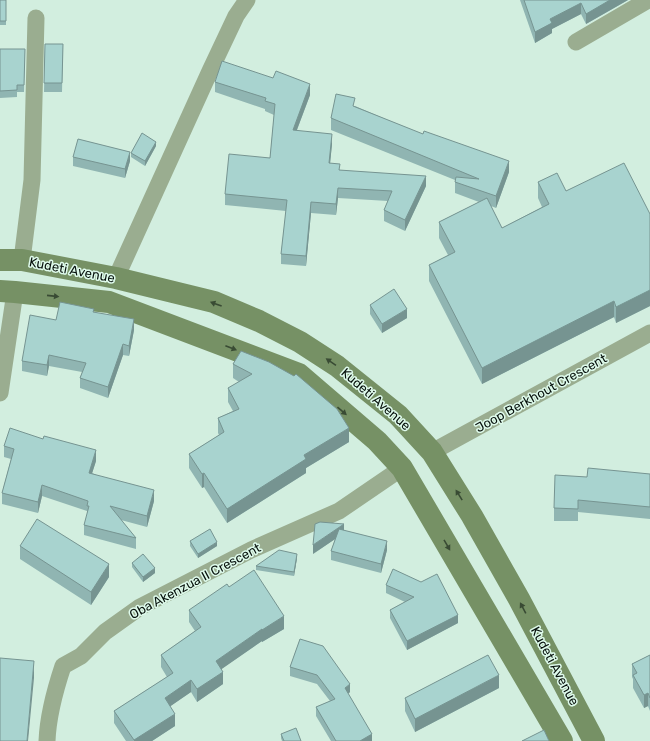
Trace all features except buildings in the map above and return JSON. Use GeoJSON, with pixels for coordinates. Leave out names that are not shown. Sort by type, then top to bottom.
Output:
{"type":"FeatureCollection","features":[{"type":"Feature","properties":{"kind":"main road","name":"Kudeti Avenue"},"geometry":{"type":"LineString","coordinates":[[0,260],[22,260],[116,278],[214,302],[300,342],[337,366],[398,415],[432,452],[472,516],[519,599],[594,741]]}},
{"type":"Feature","properties":{"kind":"main road","name":"Kudeti Avenue"},"geometry":{"type":"LineString","coordinates":[[7,292],[109,302],[299,374],[377,441],[402,468],[562,741]]}},
{"type":"Feature","properties":{"kind":"street"},"geometry":{"type":"LineString","coordinates":[[116,278],[210,71],[236,16],[247,0]]}},
{"type":"Feature","properties":{"kind":"street"},"geometry":{"type":"LineString","coordinates":[[576,42],[648,0]]}},
{"type":"Feature","properties":{"kind":"street"},"geometry":{"type":"LineString","coordinates":[[22,260],[32,180],[36,18]]}},
{"type":"Feature","properties":{"kind":"street"},"geometry":{"type":"LineString","coordinates":[[0,393],[7,292]]}},
{"type":"Feature","properties":{"kind":"street","name":"Joop Berkhout Crescent"},"geometry":{"type":"LineString","coordinates":[[432,452],[650,333]]}},
{"type":"Feature","properties":{"kind":"street","name":"Oba Akenzua II Crescent"},"geometry":{"type":"LineString","coordinates":[[47,741],[48,726],[55,691],[63,666],[81,656],[105,632],[140,607],[251,550],[339,511],[402,468]]}}]}
